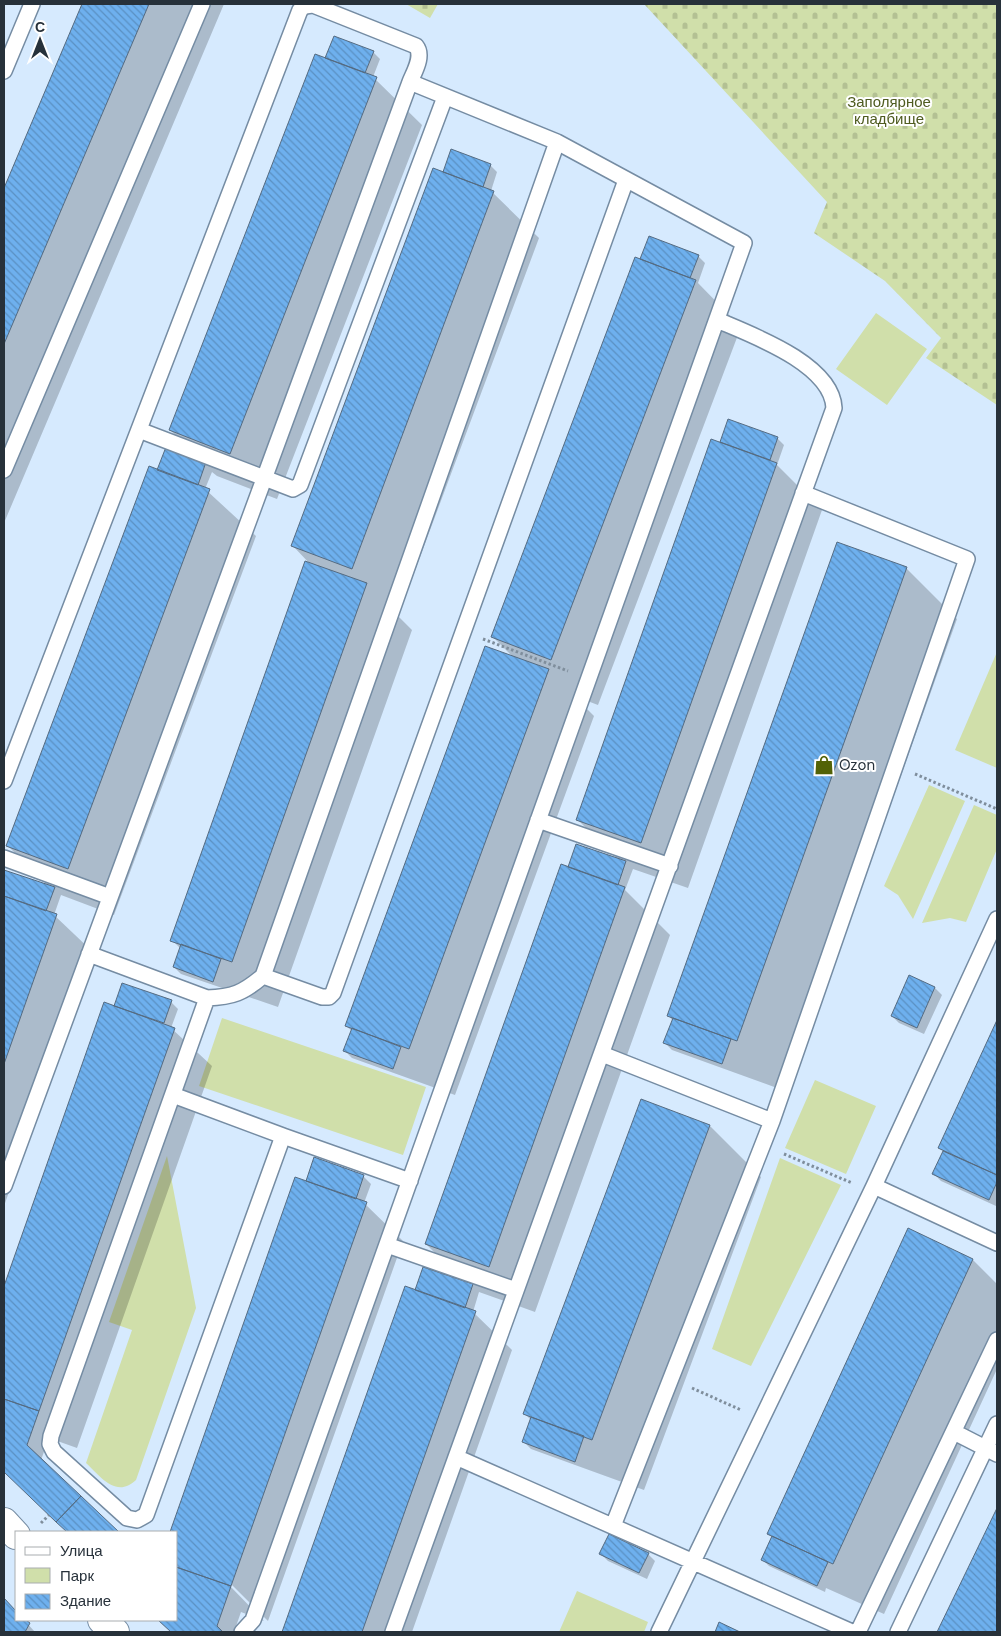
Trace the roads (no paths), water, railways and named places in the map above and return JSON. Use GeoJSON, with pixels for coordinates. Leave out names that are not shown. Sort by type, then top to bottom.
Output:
{"type":"FeatureCollection","features":[{"type":"Feature","properties":{"kind":"street"},"geometry":{"type":"LineString","coordinates":[[4,1522],[15,1534]]}},
{"type":"Feature","properties":{"kind":"street"},"geometry":{"type":"LineString","coordinates":[[103,1621],[115,1632]]}},
{"type":"Feature","properties":{"kind":"lane"},"geometry":{"type":"LineString","coordinates":[[4,71],[32,4]]}},
{"type":"Feature","properties":{"kind":"lane"},"geometry":{"type":"LineString","coordinates":[[4,470],[202,4]]}},
{"type":"Feature","properties":{"kind":"lane"},"geometry":{"type":"LineString","coordinates":[[4,781],[300,10],[305,6],[313,5],[416,46],[419,50],[419,56],[410,82],[4,1186]]}},
{"type":"Feature","properties":{"kind":"lane"},"geometry":{"type":"LineString","coordinates":[[242,1632],[253,1620],[744,243],[557,142],[410,82]]}},
{"type":"Feature","properties":{"kind":"lane"},"geometry":{"type":"LineString","coordinates":[[139,430],[293,489],[300,485],[445,97]]}},
{"type":"Feature","properties":{"kind":"lane"},"geometry":{"type":"LineString","coordinates":[[89,954],[208,998],[228,997],[247,990],[263,976],[557,142]]}},
{"type":"Feature","properties":{"kind":"lane"},"geometry":{"type":"LineString","coordinates":[[263,976],[322,997],[329,997],[333,993],[626,180]]}},
{"type":"Feature","properties":{"kind":"lane"},"geometry":{"type":"LineString","coordinates":[[393,1632],[834,408],[833,396],[828,385],[784,349],[717,320]]}},
{"type":"Feature","properties":{"kind":"lane"},"geometry":{"type":"LineString","coordinates":[[612,1526],[772,1121],[967,559],[803,493]]}},
{"type":"Feature","properties":{"kind":"lane"},"geometry":{"type":"LineString","coordinates":[[538,820],[670,866]]}},
{"type":"Feature","properties":{"kind":"lane"},"geometry":{"type":"LineString","coordinates":[[4,858],[110,897]]}},
{"type":"Feature","properties":{"kind":"lane"},"geometry":{"type":"LineString","coordinates":[[659,1632],[872,1189],[997,919]]}},
{"type":"Feature","properties":{"kind":"lane"},"geometry":{"type":"LineString","coordinates":[[208,998],[172,1095],[50,1444],[54,1452],[127,1518],[136,1520],[146,1515],[283,1136]]}},
{"type":"Feature","properties":{"kind":"lane"},"geometry":{"type":"LineString","coordinates":[[602,1054],[772,1121]]}},
{"type":"Feature","properties":{"kind":"lane"},"geometry":{"type":"LineString","coordinates":[[172,1095],[410,1181]]}},
{"type":"Feature","properties":{"kind":"lane"},"geometry":{"type":"LineString","coordinates":[[872,1189],[997,1244]]}},
{"type":"Feature","properties":{"kind":"lane"},"geometry":{"type":"LineString","coordinates":[[387,1245],[516,1290]]}},
{"type":"Feature","properties":{"kind":"lane"},"geometry":{"type":"LineString","coordinates":[[858,1632],[997,1340]]}},
{"type":"Feature","properties":{"kind":"lane"},"geometry":{"type":"LineString","coordinates":[[898,1632],[992,1451],[997,1424]]}},
{"type":"Feature","properties":{"kind":"lane"},"geometry":{"type":"LineString","coordinates":[[954,1432],[992,1451]]}},
{"type":"Feature","properties":{"kind":"lane"},"geometry":{"type":"LineString","coordinates":[[456,1456],[852,1632]]}},
{"type":"Feature","properties":{"kind":"place","name":"Ozon"},"geometry":{"type":"Point","coordinates":[824,765]}},
{"type":"Feature","properties":{"kind":"park label","name":"Заполярное кладбище"},"geometry":{"type":"Point","coordinates":[889,110]}}]}
